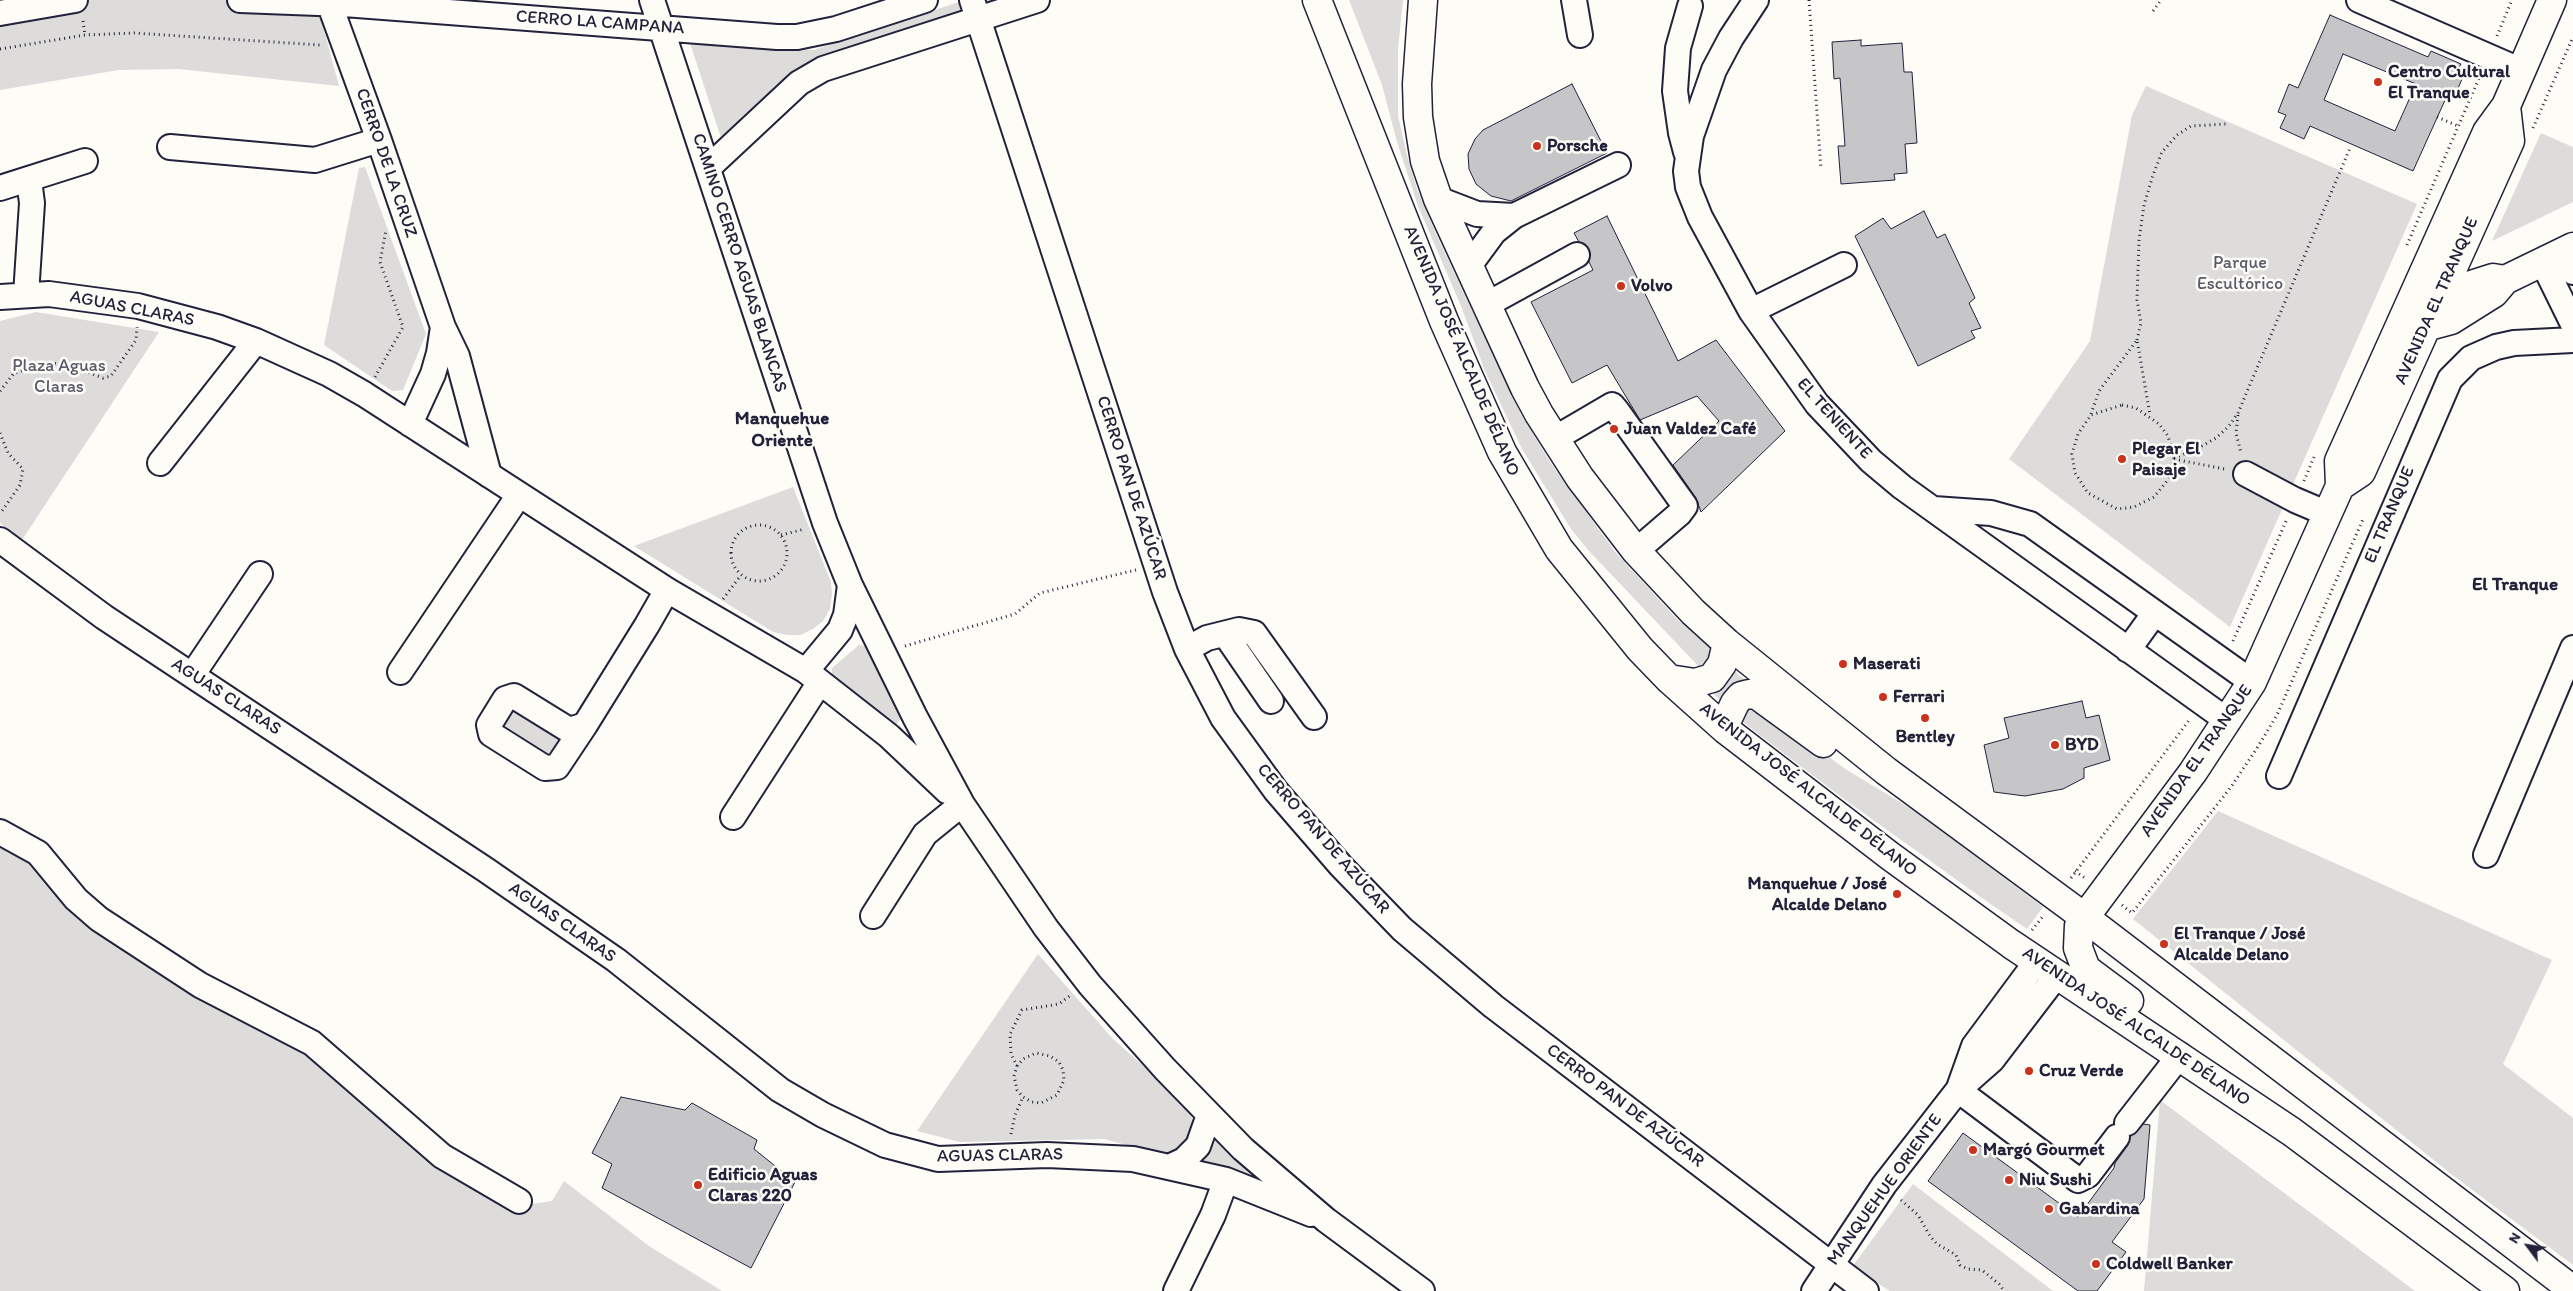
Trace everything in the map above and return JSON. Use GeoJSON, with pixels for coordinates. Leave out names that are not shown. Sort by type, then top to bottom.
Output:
{"type":"FeatureCollection","features":[{"type":"Feature","properties":{"kind":"main road","name":"AVENIDA JOSÉ ALCALDE DÉLANO"},"geometry":{"type":"LineString","coordinates":[[1317,0],[1444,321],[1506,459],[1538,516],[1575,570],[1613,618],[1669,679],[1726,730],[1874,844],[2047,968],[2180,1055],[2300,1138],[2506,1291]]}},
{"type":"Feature","properties":{"kind":"main road"},"geometry":{"type":"LineString","coordinates":[[1423,0],[1417,84],[1418,117],[1425,161],[1438,199],[1525,388],[1554,439],[1580,478],[1636,551],[1693,612],[1726,643],[1886,771],[2084,916],[2573,1290]]}},
{"type":"Feature","properties":{"kind":"main road","name":"AVENIDA EL TRANQUE"},"geometry":{"type":"LineString","coordinates":[[2084,916],[2228,722],[2252,682],[2340,486],[2339,461],[2412,316],[2487,132],[2506,106],[2552,0]]}},
{"type":"Feature","properties":{"kind":"main road","name":"AVENIDA EL TRANQUE"},"geometry":{"type":"LineString","coordinates":[[2439,296],[2510,141],[2506,106]]}},
{"type":"Feature","properties":{"kind":"main road"},"geometry":{"type":"LineString","coordinates":[[2466,237],[2474,259],[2485,268],[2510,278]]}},
{"type":"Feature","properties":{"kind":"main road"},"geometry":{"type":"LineString","coordinates":[[2412,316],[2439,296],[2493,278],[2510,278],[2563,259]]}},
{"type":"Feature","properties":{"kind":"main road"},"geometry":{"type":"LineString","coordinates":[[2412,316],[2451,320],[2494,293],[2510,278]]}},
{"type":"Feature","properties":{"kind":"main road"},"geometry":{"type":"LineString","coordinates":[[1669,679],[1695,683],[1712,678],[1722,664],[1726,643]]}},
{"type":"Feature","properties":{"kind":"main road"},"geometry":{"type":"LineString","coordinates":[[1726,730],[1727,720],[1735,703],[1741,696],[1757,695],[1868,775],[1886,771]]}},
{"type":"Feature","properties":{"kind":"main road"},"geometry":{"type":"LineString","coordinates":[[2084,916],[2079,925],[2077,936],[2086,969],[2171,1032],[2236,1093]]}},
{"type":"Feature","properties":{"kind":"street"},"geometry":{"type":"LineString","coordinates":[[0,14],[75,0]]}},
{"type":"Feature","properties":{"kind":"street","name":"CERRO LA CAMPANA"},"geometry":{"type":"LineString","coordinates":[[240,0],[328,1],[797,37],[836,29],[925,0]]}},
{"type":"Feature","properties":{"kind":"street","name":"CAMINO CERRO AGUAS BLANCAS"},"geometry":{"type":"LineString","coordinates":[[652,0],[825,523],[850,585],[915,717],[962,804],[1023,897],[1090,985],[1209,1115],[1243,1149],[1326,1220],[1422,1291]]}},
{"type":"Feature","properties":{"kind":"street"},"geometry":{"type":"LineString","coordinates":[[708,168],[800,83],[823,69],[975,10],[1037,0]]}},
{"type":"Feature","properties":{"kind":"street"},"geometry":{"type":"LineString","coordinates":[[1574,0],[1580,35]]}},
{"type":"Feature","properties":{"kind":"street","name":"EL TENIENTE"},"geometry":{"type":"LineString","coordinates":[[1756,0],[1731,38],[1714,70],[1687,154],[1686,171],[1693,202],[1751,311],[1793,373],[1843,433],[1902,487],[2228,722]]}},
{"type":"Feature","properties":{"kind":"street"},"geometry":{"type":"LineString","coordinates":[[2360,0],[2522,71]]}},
{"type":"Feature","properties":{"kind":"street","name":"CERRO DE LA CRUZ"},"geometry":{"type":"LineString","coordinates":[[328,1],[379,140],[443,327],[457,356],[489,476]]}},
{"type":"Feature","properties":{"kind":"street","name":"EL TENIENTE"},"geometry":{"type":"LineString","coordinates":[[1687,154],[1677,112],[1675,76],[1678,48],[1690,6]]}},
{"type":"Feature","properties":{"kind":"street","name":"CERRO PAN DE AZÚCAR"},"geometry":{"type":"LineString","coordinates":[[975,10],[1139,514],[1187,649],[1223,718],[1276,791],[1341,866],[1402,929],[1494,1006],[1866,1291]]}},
{"type":"Feature","properties":{"kind":"street"},"geometry":{"type":"LineString","coordinates":[[170,147],[309,160],[326,158],[379,140]]}},
{"type":"Feature","properties":{"kind":"street"},"geometry":{"type":"LineString","coordinates":[[0,188],[85,161]]}},
{"type":"Feature","properties":{"kind":"street"},"geometry":{"type":"LineString","coordinates":[[1469,266],[1494,232],[1514,216],[1618,165]]}},
{"type":"Feature","properties":{"kind":"street"},"geometry":{"type":"LineString","coordinates":[[26,295],[32,203],[29,180]]}},
{"type":"Feature","properties":{"kind":"street"},"geometry":{"type":"LineString","coordinates":[[1438,199],[1469,212],[1514,216]]}},
{"type":"Feature","properties":{"kind":"street"},"geometry":{"type":"LineString","coordinates":[[1486,305],[1577,255]]}},
{"type":"Feature","properties":{"kind":"street"},"geometry":{"type":"LineString","coordinates":[[2563,259],[2573,324]]}},
{"type":"Feature","properties":{"kind":"street"},"geometry":{"type":"LineString","coordinates":[[1751,311],[1844,264]]}},
{"type":"Feature","properties":{"kind":"street","name":"AGUAS CLARAS"},"geometry":{"type":"LineString","coordinates":[[0,298],[49,294],[138,306],[217,327],[256,341],[329,374],[364,394],[667,590],[813,677],[889,736],[962,804]]}},
{"type":"Feature","properties":{"kind":"street","name":"CERRO DE LA CRUZ"},"geometry":{"type":"LineString","coordinates":[[410,424],[433,374],[440,353],[443,327]]}},
{"type":"Feature","properties":{"kind":"street","name":"EL TRANQUE"},"geometry":{"type":"LineString","coordinates":[[2279,776],[2450,379],[2471,358],[2496,347],[2514,343],[2573,340]]}},
{"type":"Feature","properties":{"kind":"street"},"geometry":{"type":"LineString","coordinates":[[160,463],[256,341]]}},
{"type":"Feature","properties":{"kind":"street"},"geometry":{"type":"LineString","coordinates":[[1554,439],[1612,405],[1617,411],[1685,506],[1679,514],[1636,551]]}},
{"type":"Feature","properties":{"kind":"street"},"geometry":{"type":"LineString","coordinates":[[2246,474],[2295,500],[2328,514]]}},
{"type":"Feature","properties":{"kind":"street"},"geometry":{"type":"LineString","coordinates":[[400,672],[519,495]]}},
{"type":"Feature","properties":{"kind":"street"},"geometry":{"type":"LineString","coordinates":[[1934,510],[1991,513],[2030,524],[2252,682]]}},
{"type":"Feature","properties":{"kind":"street","name":"AGUAS CLARAS"},"geometry":{"type":"LineString","coordinates":[[0,540],[104,616],[486,870],[616,960],[780,1090],[854,1131],[912,1153],[938,1159],[1047,1155],[1091,1155],[1133,1159],[1226,1180],[1326,1220]]}},
{"type":"Feature","properties":{"kind":"street"},"geometry":{"type":"LineString","coordinates":[[193,674],[260,574]]}},
{"type":"Feature","properties":{"kind":"street"},"geometry":{"type":"LineString","coordinates":[[733,817],[840,630],[846,615],[850,585]]}},
{"type":"Feature","properties":{"kind":"street"},"geometry":{"type":"LineString","coordinates":[[585,725],[667,590]]}},
{"type":"Feature","properties":{"kind":"street"},"geometry":{"type":"LineString","coordinates":[[2128,650],[2154,614]]}},
{"type":"Feature","properties":{"kind":"street"},"geometry":{"type":"LineString","coordinates":[[840,630],[860,631],[880,646]]}},
{"type":"Feature","properties":{"kind":"street"},"geometry":{"type":"LineString","coordinates":[[1187,649],[1207,638],[1248,631],[1259,638],[1314,717]]}},
{"type":"Feature","properties":{"kind":"street"},"geometry":{"type":"LineString","coordinates":[[1225,634],[1271,701]]}},
{"type":"Feature","properties":{"kind":"street"},"geometry":{"type":"LineString","coordinates":[[2486,855],[2573,648]]}},
{"type":"Feature","properties":{"kind":"street"},"geometry":{"type":"LineString","coordinates":[[889,736],[899,737],[909,732],[915,722],[915,717]]}},
{"type":"Feature","properties":{"kind":"street"},"geometry":{"type":"LineString","coordinates":[[873,916],[925,834],[962,804]]}},
{"type":"Feature","properties":{"kind":"street"},"geometry":{"type":"LineString","coordinates":[[0,832],[38,853],[76,900],[99,919],[200,985],[312,1043],[442,1156],[519,1201]]}},
{"type":"Feature","properties":{"kind":"street","name":"MANQUEHUE ORIENTE"},"geometry":{"type":"LineString","coordinates":[[1814,1291],[1884,1186],[1958,1090],[1974,1046],[2047,968]]}},
{"type":"Feature","properties":{"kind":"street"},"geometry":{"type":"LineString","coordinates":[[1958,1090],[2078,1180],[2088,1175],[2180,1055]]}},
{"type":"Feature","properties":{"kind":"street"},"geometry":{"type":"LineString","coordinates":[[1169,1167],[1184,1160],[1198,1146],[1209,1115]]}},
{"type":"Feature","properties":{"kind":"street"},"geometry":{"type":"LineString","coordinates":[[1176,1291],[1213,1215],[1226,1180]]}},
{"type":"Feature","properties":{"kind":"path"},"geometry":{"type":"LineString","coordinates":[[1809,0],[1821,169]]}},
{"type":"Feature","properties":{"kind":"path"},"geometry":{"type":"LineString","coordinates":[[2153,11],[2161,0]]}},
{"type":"Feature","properties":{"kind":"path"},"geometry":{"type":"LineString","coordinates":[[2406,247],[2512,0]]}},
{"type":"Feature","properties":{"kind":"path"},"geometry":{"type":"LineString","coordinates":[[0,49],[85,35],[134,33],[346,47]]}},
{"type":"Feature","properties":{"kind":"path"},"geometry":{"type":"LineString","coordinates":[[2437,117],[2458,126]]}},
{"type":"Feature","properties":{"kind":"path"},"geometry":{"type":"LineString","coordinates":[[2150,416],[2137,340],[2141,323],[2137,300],[2139,240],[2144,205],[2162,152],[2177,135],[2192,126],[2226,124]]}},
{"type":"Feature","properties":{"kind":"path"},"geometry":{"type":"LineString","coordinates":[[2174,458],[2195,450],[2216,438],[2229,426],[2238,413],[2350,148]]}},
{"type":"Feature","properties":{"kind":"path"},"geometry":{"type":"LineString","coordinates":[[364,394],[403,327],[380,262],[387,225]]}},
{"type":"Feature","properties":{"kind":"path"},"geometry":{"type":"LineString","coordinates":[[0,391],[14,373],[52,363],[74,367],[103,378],[111,376],[136,340],[138,306]]}},
{"type":"Feature","properties":{"kind":"path"},"geometry":{"type":"LineString","coordinates":[[2091,415],[2122,405],[2136,408],[2150,416],[2168,436],[2174,458],[2167,481],[2154,497],[2134,507],[2117,509],[2104,504],[2088,493],[2075,473],[2072,454],[2078,434],[2091,415],[2099,391],[2137,340]]}},
{"type":"Feature","properties":{"kind":"path"},"geometry":{"type":"LineString","coordinates":[[2174,458],[2246,474],[2236,433],[2238,413]]}},
{"type":"Feature","properties":{"kind":"path"},"geometry":{"type":"LineString","coordinates":[[0,433],[8,453],[23,469],[20,485],[0,514]]}},
{"type":"Feature","properties":{"kind":"path"},"geometry":{"type":"LineString","coordinates":[[2223,662],[2315,456]]}},
{"type":"Feature","properties":{"kind":"path"},"geometry":{"type":"LineString","coordinates":[[2132,913],[2231,787],[2277,715],[2368,508]]}},
{"type":"Feature","properties":{"kind":"path"},"geometry":{"type":"LineString","coordinates":[[756,524],[774,529],[786,543],[786,561],[782,570],[767,580],[749,580],[741,575],[734,568],[731,559],[733,540],[746,527],[756,524]]}},
{"type":"Feature","properties":{"kind":"path"},"geometry":{"type":"LineString","coordinates":[[880,646],[1015,614],[1040,593],[1139,569]]}},
{"type":"Feature","properties":{"kind":"path"},"geometry":{"type":"LineString","coordinates":[[712,616],[741,575]]}},
{"type":"Feature","properties":{"kind":"path"},"geometry":{"type":"LineString","coordinates":[[2075,871],[2201,702]]}},
{"type":"Feature","properties":{"kind":"path"},"geometry":{"type":"LineString","coordinates":[[1017,1066],[1028,1056],[1042,1053],[1050,1056],[1059,1062],[1063,1070],[1062,1088],[1052,1099],[1041,1103],[1032,1102],[1023,1097],[1015,1084],[1017,1066],[1011,1054],[1010,1034],[1022,1010],[1059,1004],[1069,996],[1090,985]]}},
{"type":"Feature","properties":{"kind":"path"},"geometry":{"type":"LineString","coordinates":[[1002,1158],[1023,1097]]}},
{"type":"Feature","properties":{"kind":"path"},"geometry":{"type":"LineString","coordinates":[[1884,1186],[1918,1215],[1930,1236],[1956,1255],[1960,1265],[1968,1270],[1982,1270],[1999,1284],[2004,1291]]}},
{"type":"Feature","properties":{"kind":"green space"},"geometry":{"type":"Polygon","coordinates":[[[0,0],[316,0],[339,86],[178,69],[119,70],[0,90],[0,0]]]}},
{"type":"Feature","properties":{"kind":"green space"},"geometry":{"type":"Polygon","coordinates":[[[965,0],[999,0],[818,58],[800,70],[722,141],[690,43],[814,50],[965,0]]]}},
{"type":"Feature","properties":{"kind":"green space"},"geometry":{"type":"Polygon","coordinates":[[[1349,0],[1403,0],[1398,48],[1398,116],[1417,189],[1436,234],[1521,414],[1550,462],[1616,553],[1677,619],[1713,651],[1712,665],[1700,668],[1589,551],[1571,529],[1522,449],[1485,371],[1461,306],[1418,206],[1397,142],[1382,85],[1349,0]]]}},
{"type":"Feature","properties":{"kind":"green space","name":"Parque Escultórico"},"geometry":{"type":"Polygon","coordinates":[[[2146,86],[2417,204],[2230,627],[2009,459],[2090,341],[2132,115],[2146,86]]]}},
{"type":"Feature","properties":{"kind":"green space"},"geometry":{"type":"Polygon","coordinates":[[[2541,133],[2573,147],[2573,202],[2492,241],[2541,133]]]}},
{"type":"Feature","properties":{"kind":"green space"},"geometry":{"type":"Polygon","coordinates":[[[365,167],[426,334],[403,390],[392,391],[324,345],[359,168],[365,167]]]}},
{"type":"Feature","properties":{"kind":"green space","name":"Plaza Aguas Claras"},"geometry":{"type":"Polygon","coordinates":[[[36,312],[159,332],[22,540],[0,523],[0,321],[36,312]]]}},
{"type":"Feature","properties":{"kind":"green space"},"geometry":{"type":"Polygon","coordinates":[[[793,487],[831,582],[832,595],[830,609],[823,621],[801,635],[773,632],[634,546],[793,487]]]}},
{"type":"Feature","properties":{"kind":"green space"},"geometry":{"type":"Polygon","coordinates":[[[859,645],[866,646],[901,718],[897,724],[891,723],[832,677],[832,668],[859,645]]]}},
{"type":"Feature","properties":{"kind":"green space"},"geometry":{"type":"Polygon","coordinates":[[[1731,668],[1746,681],[1720,700],[1706,686],[1731,668]]]}},
{"type":"Feature","properties":{"kind":"green space"},"geometry":{"type":"Polygon","coordinates":[[[1754,703],[1847,770],[1918,813],[2043,907],[2027,929],[1844,799],[1749,727],[1740,719],[1739,710],[1754,703]]]}},
{"type":"Feature","properties":{"kind":"green space"},"geometry":{"type":"Polygon","coordinates":[[[507,705],[565,735],[553,762],[496,729],[507,705]]]}},
{"type":"Feature","properties":{"kind":"green space"},"geometry":{"type":"Polygon","coordinates":[[[2218,811],[2552,960],[2503,1064],[2573,1118],[2573,1265],[2451,1174],[2133,919],[2218,811]]]}},
{"type":"Feature","properties":{"kind":"green space"},"geometry":{"type":"Polygon","coordinates":[[[0,838],[29,853],[81,911],[309,1048],[518,1206],[552,1201],[564,1181],[649,1246],[722,1291],[0,1291],[0,838]]]}},
{"type":"Feature","properties":{"kind":"green space"},"geometry":{"type":"Polygon","coordinates":[[[1038,954],[1112,1038],[1192,1109],[1191,1137],[1175,1158],[1104,1139],[960,1142],[917,1131],[1038,954]]]}},
{"type":"Feature","properties":{"kind":"green space"},"geometry":{"type":"Polygon","coordinates":[[[2160,1100],[2415,1291],[2144,1291],[2160,1100]]]}},
{"type":"Feature","properties":{"kind":"green space"},"geometry":{"type":"Polygon","coordinates":[[[1216,1139],[1257,1176],[1256,1179],[1204,1163],[1203,1159],[1210,1154],[1216,1139]]]}},
{"type":"Feature","properties":{"kind":"green space"},"geometry":{"type":"Polygon","coordinates":[[[1913,1184],[2053,1291],[1890,1291],[1852,1267],[1913,1184]]]}},
{"type":"Feature","properties":{"kind":"building"},"geometry":{"type":"Polygon","coordinates":[[[2330,15],[2428,57],[2431,51],[2461,64],[2458,69],[2465,72],[2453,100],[2446,98],[2413,171],[2310,126],[2304,139],[2280,128],[2286,115],[2278,112],[2289,84],[2298,88],[2330,15]],[[2343,54],[2324,100],[2395,131],[2416,84],[2343,54]]]}},
{"type":"Feature","properties":{"kind":"building"},"geometry":{"type":"Polygon","coordinates":[[[1861,40],[1861,46],[1902,43],[1904,72],[1912,72],[1917,143],[1905,144],[1907,173],[1894,174],[1895,180],[1841,184],[1838,146],[1845,146],[1840,78],[1834,79],[1832,42],[1861,40]]]}},
{"type":"Feature","properties":{"kind":"building","name":"Porsche"},"geometry":{"type":"Polygon","coordinates":[[[1572,84],[1607,153],[1511,201],[1491,196],[1476,184],[1469,169],[1468,154],[1475,139],[1483,130],[1572,84]]]}},
{"type":"Feature","properties":{"kind":"building"},"geometry":{"type":"Polygon","coordinates":[[[1924,211],[1937,238],[1945,234],[1975,298],[1969,303],[1981,328],[1971,331],[1975,338],[1918,366],[1855,236],[1883,218],[1891,229],[1924,211]]]}},
{"type":"Feature","properties":{"kind":"building"},"geometry":{"type":"Polygon","coordinates":[[[1607,216],[1678,361],[1716,340],[1785,431],[1701,512],[1696,498],[1673,465],[1719,421],[1697,396],[1640,420],[1607,365],[1572,383],[1531,302],[1593,270],[1589,262],[1589,249],[1579,242],[1574,233],[1607,216]]]}},
{"type":"Feature","properties":{"kind":"building"},"geometry":{"type":"Polygon","coordinates":[[[2082,701],[2086,718],[2099,715],[2110,760],[2084,768],[2084,778],[2063,789],[2025,796],[1994,792],[1984,745],[2009,738],[2004,718],[2082,701]]]}},
{"type":"Feature","properties":{"kind":"building","name":"Edificio Aguas Claras 220"},"geometry":{"type":"Polygon","coordinates":[[[621,1097],[685,1110],[692,1103],[757,1140],[754,1149],[795,1182],[751,1268],[602,1188],[612,1164],[592,1153],[621,1097]]]}},
{"type":"Feature","properties":{"kind":"building"},"geometry":{"type":"Polygon","coordinates":[[[2143,1124],[2150,1125],[2144,1199],[2112,1242],[2126,1252],[2097,1291],[2078,1291],[1928,1181],[1963,1133],[2078,1217],[2114,1168],[2115,1163],[2128,1145],[2130,1136],[2143,1124]]]}},
{"type":"Feature","properties":{"kind":"place","name":"Centro Cultural El Tranque"},"geometry":{"type":"Point","coordinates":[2378,82]}},
{"type":"Feature","properties":{"kind":"place","name":"Porsche"},"geometry":{"type":"Point","coordinates":[1537,146]}},
{"type":"Feature","properties":{"kind":"place","name":"Volvo"},"geometry":{"type":"Point","coordinates":[1621,286]}},
{"type":"Feature","properties":{"kind":"place","name":"Juan Valdez Café"},"geometry":{"type":"Point","coordinates":[1614,429]}},
{"type":"Feature","properties":{"kind":"place","name":"Plegar El Paisaje"},"geometry":{"type":"Point","coordinates":[2122,459]}},
{"type":"Feature","properties":{"kind":"place","name":"Maserati"},"geometry":{"type":"Point","coordinates":[1843,664]}},
{"type":"Feature","properties":{"kind":"place","name":"Ferrari"},"geometry":{"type":"Point","coordinates":[1883,697]}},
{"type":"Feature","properties":{"kind":"place","name":"Bentley"},"geometry":{"type":"Point","coordinates":[1925,718]}},
{"type":"Feature","properties":{"kind":"place","name":"BYD"},"geometry":{"type":"Point","coordinates":[2055,745]}},
{"type":"Feature","properties":{"kind":"place","name":"Manquehue / José Alcalde Delano"},"geometry":{"type":"Point","coordinates":[1897,894]}},
{"type":"Feature","properties":{"kind":"place","name":"El Tranque / José Alcalde Delano"},"geometry":{"type":"Point","coordinates":[2164,944]}},
{"type":"Feature","properties":{"kind":"place","name":"Cruz Verde"},"geometry":{"type":"Point","coordinates":[2029,1071]}},
{"type":"Feature","properties":{"kind":"place","name":"Margó Gourmet"},"geometry":{"type":"Point","coordinates":[1973,1150]}},
{"type":"Feature","properties":{"kind":"place","name":"Niu Sushi"},"geometry":{"type":"Point","coordinates":[2009,1180]}},
{"type":"Feature","properties":{"kind":"place","name":"Edificio Aguas Claras 220"},"geometry":{"type":"Point","coordinates":[698,1185]}},
{"type":"Feature","properties":{"kind":"place","name":"Gabardina"},"geometry":{"type":"Point","coordinates":[2049,1209]}},
{"type":"Feature","properties":{"kind":"place","name":"Coldwell Banker"},"geometry":{"type":"Point","coordinates":[2096,1264]}},
{"type":"Feature","properties":{"kind":"district","name":"Manquehue Oriente"},"geometry":{"type":"Point","coordinates":[782,430]}},
{"type":"Feature","properties":{"kind":"district","name":"El Tranque"},"geometry":{"type":"Point","coordinates":[2515,585]}}]}
